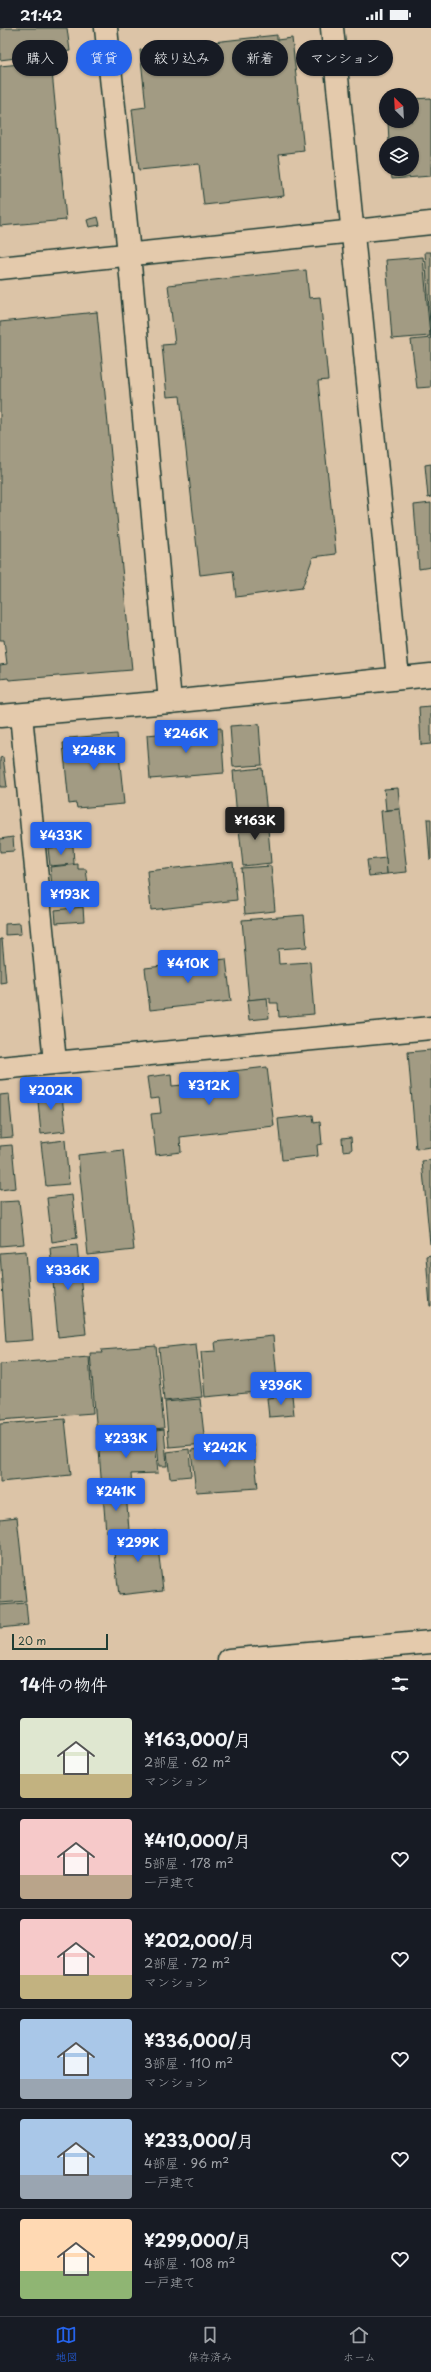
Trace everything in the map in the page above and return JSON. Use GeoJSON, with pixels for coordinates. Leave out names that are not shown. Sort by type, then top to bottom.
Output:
{"type":"FeatureCollection","features":[{"type":"Feature","properties":{"kind":"street"},"geometry":{"type":"LineString","coordinates":[[106,28],[129,254],[170,702]]}},
{"type":"Feature","properties":{"kind":"street"},"geometry":{"type":"LineString","coordinates":[[332,28],[398,678]]}},
{"type":"Feature","properties":{"kind":"street"},"geometry":{"type":"LineString","coordinates":[[0,268],[431,223]]}},
{"type":"Feature","properties":{"kind":"street"},"geometry":{"type":"LineString","coordinates":[[0,716],[21,716],[170,702],[431,675]]}},
{"type":"Feature","properties":{"kind":"street"},"geometry":{"type":"LineString","coordinates":[[21,716],[55,1062]]}},
{"type":"Feature","properties":{"kind":"street"},"geometry":{"type":"LineString","coordinates":[[0,1068],[431,1028]]}},
{"type":"Feature","properties":{"kind":"street"},"geometry":{"type":"LineString","coordinates":[[229,1660],[431,1642]]}},
{"type":"Feature","properties":{"kind":"building"},"geometry":{"type":"Polygon","coordinates":[[[0,28],[67,28],[70,51],[68,51],[68,40],[12,40],[12,58],[0,60],[0,28]]]}},
{"type":"Feature","properties":{"kind":"building"},"geometry":{"type":"Polygon","coordinates":[[[277,35],[277,40],[292,38],[304,151],[279,154],[284,196],[204,205],[199,164],[139,170],[132,109],[146,107],[143,76],[224,76],[224,41],[277,35]]]}},
{"type":"Feature","properties":{"kind":"building"},"geometry":{"type":"Polygon","coordinates":[[[12,65],[12,76],[52,76],[66,220],[0,226],[0,66],[12,65]]]}},
{"type":"Feature","properties":{"kind":"building"},"geometry":{"type":"Polygon","coordinates":[[[431,98],[431,176],[392,179],[392,176],[419,176],[419,136],[389,136],[388,128],[419,128],[419,99],[431,98]]]}},
{"type":"Feature","properties":{"kind":"building"},"geometry":{"type":"Polygon","coordinates":[[[98,217],[100,225],[89,227],[87,220],[98,217]]]}},
{"type":"Feature","properties":{"kind":"building"},"geometry":{"type":"Polygon","coordinates":[[[425,252],[431,252],[431,338],[425,252]]]}},
{"type":"Feature","properties":{"kind":"building"},"geometry":{"type":"Polygon","coordinates":[[[423,257],[430,336],[392,339],[386,260],[423,257]]]}},
{"type":"Feature","properties":{"kind":"building"},"geometry":{"type":"Polygon","coordinates":[[[306,270],[309,298],[320,297],[328,380],[318,381],[336,554],[313,557],[302,588],[236,597],[233,571],[200,575],[180,396],[167,397],[162,345],[175,344],[168,285],[306,270]]]}},
{"type":"Feature","properties":{"kind":"building"},"geometry":{"type":"Polygon","coordinates":[[[97,312],[132,670],[9,680],[8,678],[0,679],[0,665],[7,664],[4,640],[0,640],[0,322],[97,312]]]}},
{"type":"Feature","properties":{"kind":"building"},"geometry":{"type":"Polygon","coordinates":[[[431,338],[431,387],[417,388],[411,340],[431,338]]]}},
{"type":"Feature","properties":{"kind":"building"},"geometry":{"type":"Polygon","coordinates":[[[431,464],[431,497],[428,498],[425,465],[431,464]]]}},
{"type":"Feature","properties":{"kind":"building"},"geometry":{"type":"Polygon","coordinates":[[[431,503],[431,567],[419,569],[414,505],[431,503]]]}},
{"type":"Feature","properties":{"kind":"building"},"geometry":{"type":"Polygon","coordinates":[[[431,706],[431,744],[421,745],[419,707],[431,706]]]}},
{"type":"Feature","properties":{"kind":"building"},"geometry":{"type":"Polygon","coordinates":[[[259,724],[262,765],[233,767],[230,726],[259,724]]]}},
{"type":"Feature","properties":{"kind":"building"},"geometry":{"type":"Polygon","coordinates":[[[221,728],[224,773],[150,779],[147,735],[221,728]]]}},
{"type":"Feature","properties":{"kind":"building"},"geometry":{"type":"Polygon","coordinates":[[[117,734],[124,804],[77,808],[76,803],[69,804],[63,743],[70,742],[69,738],[117,734]]]}},
{"type":"Feature","properties":{"kind":"building"},"geometry":{"type":"Polygon","coordinates":[[[3,757],[7,787],[0,787],[0,758],[3,757]]]}},
{"type":"Feature","properties":{"kind":"building"},"geometry":{"type":"Polygon","coordinates":[[[262,768],[267,814],[237,817],[233,771],[262,768]]]}},
{"type":"Feature","properties":{"kind":"building"},"geometry":{"type":"Polygon","coordinates":[[[398,788],[400,809],[386,810],[384,789],[398,788]]]}},
{"type":"Feature","properties":{"kind":"building"},"geometry":{"type":"Polygon","coordinates":[[[400,809],[407,872],[387,874],[381,811],[400,809]]]}},
{"type":"Feature","properties":{"kind":"building"},"geometry":{"type":"Polygon","coordinates":[[[267,817],[271,863],[243,866],[238,820],[267,817]]]}},
{"type":"Feature","properties":{"kind":"building"},"geometry":{"type":"Polygon","coordinates":[[[427,819],[431,819],[430,860],[427,819]]]}},
{"type":"Feature","properties":{"kind":"building"},"geometry":{"type":"Polygon","coordinates":[[[13,837],[14,851],[0,852],[0,839],[13,837]]]}},
{"type":"Feature","properties":{"kind":"building"},"geometry":{"type":"Polygon","coordinates":[[[73,846],[74,864],[50,866],[48,848],[73,846]]]}},
{"type":"Feature","properties":{"kind":"building"},"geometry":{"type":"Polygon","coordinates":[[[386,858],[387,874],[369,876],[367,860],[386,858]]]}},
{"type":"Feature","properties":{"kind":"building"},"geometry":{"type":"Polygon","coordinates":[[[233,862],[237,900],[151,910],[147,871],[233,862]]]}},
{"type":"Feature","properties":{"kind":"building"},"geometry":{"type":"Polygon","coordinates":[[[78,864],[78,869],[86,869],[90,900],[54,904],[50,867],[78,864]]]}},
{"type":"Feature","properties":{"kind":"building"},"geometry":{"type":"Polygon","coordinates":[[[271,866],[275,911],[245,914],[241,868],[271,866]]]}},
{"type":"Feature","properties":{"kind":"building"},"geometry":{"type":"Polygon","coordinates":[[[83,907],[84,921],[56,923],[55,910],[83,907]]]}},
{"type":"Feature","properties":{"kind":"building"},"geometry":{"type":"Polygon","coordinates":[[[304,915],[307,947],[278,949],[279,964],[310,962],[314,1014],[279,1017],[278,1003],[270,1003],[270,998],[249,1000],[242,920],[304,915]]]}},
{"type":"Feature","properties":{"kind":"building"},"geometry":{"type":"Polygon","coordinates":[[[20,923],[21,934],[5,935],[5,924],[20,923]]]}},
{"type":"Feature","properties":{"kind":"building"},"geometry":{"type":"Polygon","coordinates":[[[0,939],[2,939],[6,982],[0,983],[0,939]]]}},
{"type":"Feature","properties":{"kind":"building"},"geometry":{"type":"Polygon","coordinates":[[[226,959],[231,1001],[150,1010],[145,968],[226,959]]]}},
{"type":"Feature","properties":{"kind":"building"},"geometry":{"type":"Polygon","coordinates":[[[267,998],[269,1018],[249,1020],[247,1000],[267,998]]]}},
{"type":"Feature","properties":{"kind":"building"},"geometry":{"type":"Polygon","coordinates":[[[431,1050],[431,1147],[416,1149],[408,1052],[431,1050]]]}},
{"type":"Feature","properties":{"kind":"building"},"geometry":{"type":"Polygon","coordinates":[[[267,1067],[274,1126],[180,1137],[181,1152],[156,1155],[151,1114],[161,1113],[159,1098],[150,1099],[147,1077],[171,1074],[172,1086],[183,1085],[182,1077],[267,1067]]]}},
{"type":"Feature","properties":{"kind":"building"},"geometry":{"type":"Polygon","coordinates":[[[61,1088],[66,1131],[41,1134],[37,1090],[61,1088]]]}},
{"type":"Feature","properties":{"kind":"building"},"geometry":{"type":"Polygon","coordinates":[[[9,1094],[13,1137],[0,1138],[0,1095],[9,1094]]]}},
{"type":"Feature","properties":{"kind":"building"},"geometry":{"type":"Polygon","coordinates":[[[313,1115],[314,1123],[320,1122],[322,1144],[317,1145],[318,1156],[282,1160],[278,1119],[313,1115]]]}},
{"type":"Feature","properties":{"kind":"building"},"geometry":{"type":"Polygon","coordinates":[[[351,1137],[352,1150],[343,1151],[342,1138],[351,1137]]]}},
{"type":"Feature","properties":{"kind":"building"},"geometry":{"type":"Polygon","coordinates":[[[65,1140],[69,1184],[46,1186],[41,1143],[65,1140]]]}},
{"type":"Feature","properties":{"kind":"building"},"geometry":{"type":"Polygon","coordinates":[[[12,1145],[16,1188],[0,1190],[0,1146],[12,1145]]]}},
{"type":"Feature","properties":{"kind":"building"},"geometry":{"type":"Polygon","coordinates":[[[123,1150],[134,1250],[88,1255],[78,1155],[123,1150]]]}},
{"type":"Feature","properties":{"kind":"building"},"geometry":{"type":"Polygon","coordinates":[[[431,1160],[431,1244],[430,1244],[422,1161],[431,1160]]]}},
{"type":"Feature","properties":{"kind":"building"},"geometry":{"type":"Polygon","coordinates":[[[72,1195],[77,1238],[52,1242],[47,1198],[72,1195]]]}},
{"type":"Feature","properties":{"kind":"building"},"geometry":{"type":"Polygon","coordinates":[[[19,1201],[24,1244],[0,1246],[0,1202],[19,1201]]]}},
{"type":"Feature","properties":{"kind":"building"},"geometry":{"type":"Polygon","coordinates":[[[77,1245],[86,1334],[58,1337],[50,1248],[77,1245]]]}},
{"type":"Feature","properties":{"kind":"building"},"geometry":{"type":"Polygon","coordinates":[[[26,1251],[33,1340],[6,1342],[0,1253],[26,1251]]]}},
{"type":"Feature","properties":{"kind":"building"},"geometry":{"type":"Polygon","coordinates":[[[431,1255],[431,1306],[430,1306],[426,1256],[431,1255]]]}},
{"type":"Feature","properties":{"kind":"building"},"geometry":{"type":"Polygon","coordinates":[[[273,1336],[278,1390],[205,1397],[201,1352],[216,1351],[215,1342],[273,1336]]]}},
{"type":"Feature","properties":{"kind":"building"},"geometry":{"type":"Polygon","coordinates":[[[196,1344],[202,1397],[164,1401],[159,1348],[196,1344]]]}},
{"type":"Feature","properties":{"kind":"building"},"geometry":{"type":"Polygon","coordinates":[[[156,1346],[164,1428],[97,1434],[90,1353],[102,1353],[101,1350],[156,1346]]]}},
{"type":"Feature","properties":{"kind":"building"},"geometry":{"type":"Polygon","coordinates":[[[89,1357],[93,1413],[0,1420],[0,1364],[89,1357]]]}},
{"type":"Feature","properties":{"kind":"building"},"geometry":{"type":"Polygon","coordinates":[[[292,1395],[294,1415],[269,1417],[267,1398],[292,1395]]]}},
{"type":"Feature","properties":{"kind":"building"},"geometry":{"type":"Polygon","coordinates":[[[200,1399],[205,1444],[169,1447],[165,1402],[200,1399]]]}},
{"type":"Feature","properties":{"kind":"building"},"geometry":{"type":"Polygon","coordinates":[[[65,1419],[71,1475],[0,1482],[0,1424],[65,1419]]]}},
{"type":"Feature","properties":{"kind":"building"},"geometry":{"type":"Polygon","coordinates":[[[164,1429],[167,1466],[159,1466],[156,1430],[164,1429]]]}},
{"type":"Feature","properties":{"kind":"building"},"geometry":{"type":"Polygon","coordinates":[[[154,1433],[158,1473],[131,1474],[132,1488],[102,1490],[98,1437],[154,1433]]]}},
{"type":"Feature","properties":{"kind":"building"},"geometry":{"type":"Polygon","coordinates":[[[253,1443],[258,1488],[196,1492],[191,1450],[253,1443]]]}},
{"type":"Feature","properties":{"kind":"building"},"geometry":{"type":"Polygon","coordinates":[[[189,1449],[191,1476],[170,1478],[167,1452],[189,1449]]]}},
{"type":"Feature","properties":{"kind":"building"},"geometry":{"type":"Polygon","coordinates":[[[126,1493],[129,1530],[106,1532],[103,1495],[126,1493]]]}},
{"type":"Feature","properties":{"kind":"building"},"geometry":{"type":"Polygon","coordinates":[[[17,1517],[26,1601],[0,1603],[0,1519],[17,1517]]]}},
{"type":"Feature","properties":{"kind":"building"},"geometry":{"type":"Polygon","coordinates":[[[156,1531],[163,1590],[119,1595],[112,1536],[156,1531]]]}},
{"type":"Feature","properties":{"kind":"building"},"geometry":{"type":"Polygon","coordinates":[[[26,1603],[28,1625],[0,1628],[0,1605],[26,1603]]]}}]}
